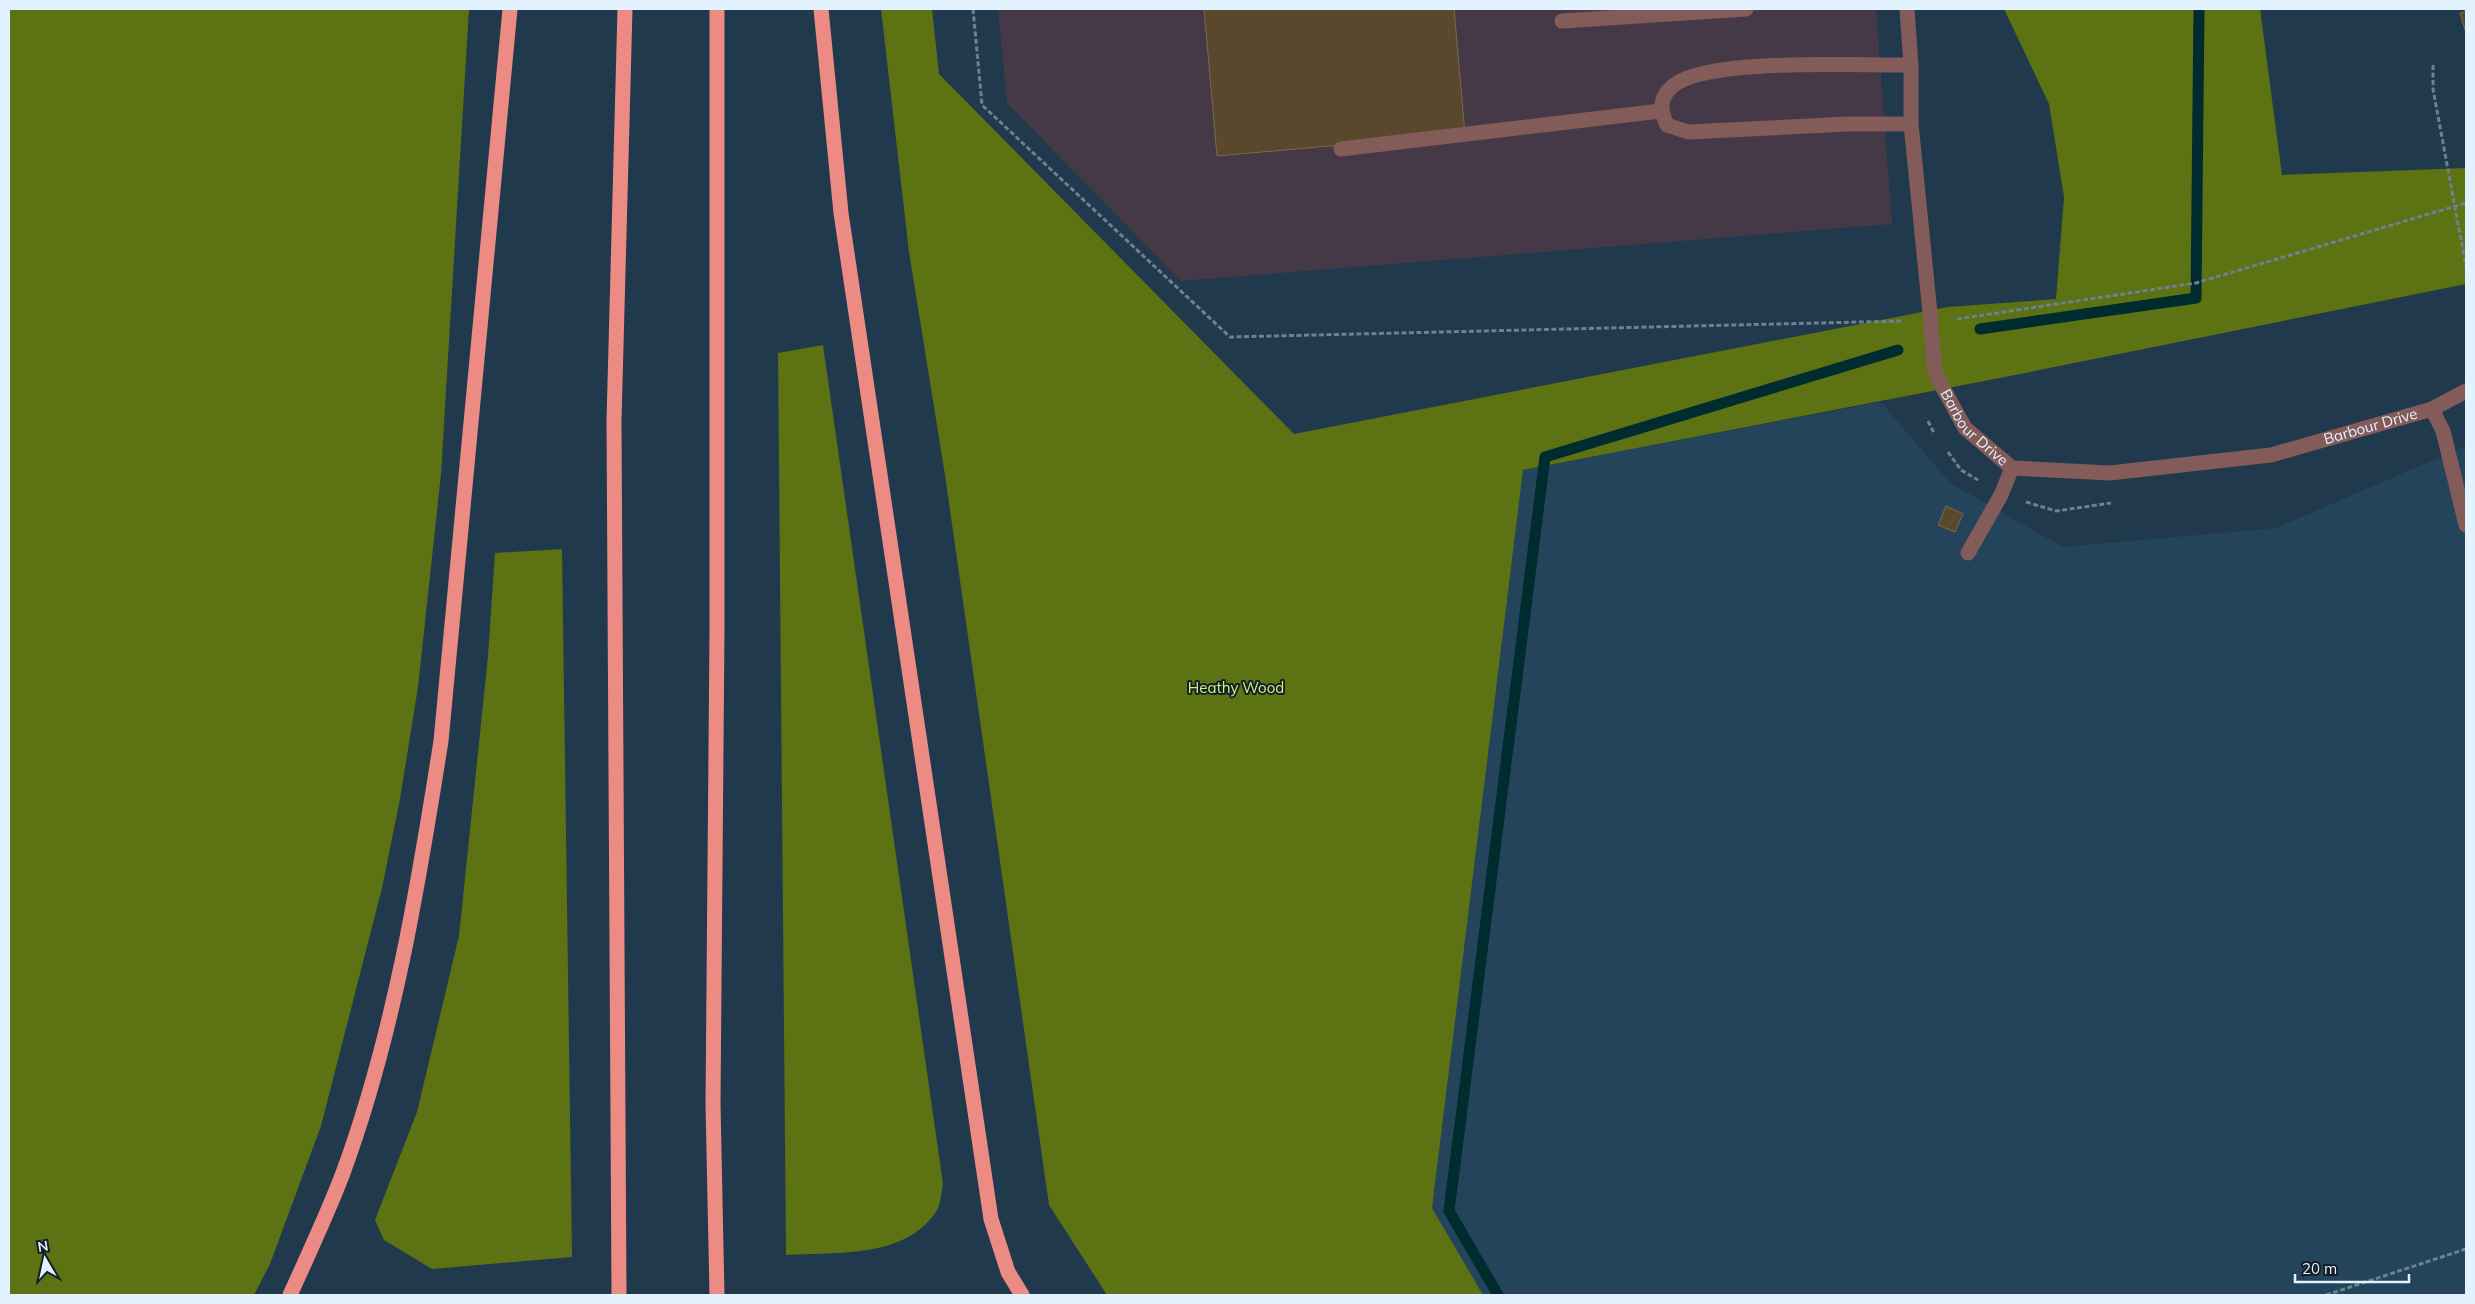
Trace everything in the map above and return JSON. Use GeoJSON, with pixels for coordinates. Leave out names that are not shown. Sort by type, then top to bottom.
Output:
{"type":"FeatureCollection","features":[{"type":"Feature","properties":{"kind":"highway"},"geometry":{"type":"LineString","coordinates":[[290,1295],[342,1174],[374,1076],[403,960],[423,858],[441,741],[510,9]]}},
{"type":"Feature","properties":{"kind":"highway"},"geometry":{"type":"LineString","coordinates":[[619,1295],[614,421],[625,9]]}},
{"type":"Feature","properties":{"kind":"highway"},"geometry":{"type":"LineString","coordinates":[[717,9],[717,630],[712,1104],[717,1295]]}},
{"type":"Feature","properties":{"kind":"highway"},"geometry":{"type":"LineString","coordinates":[[821,9],[841,213],[991,1219],[1008,1272],[1022,1295]]}},
{"type":"Feature","properties":{"kind":"street"},"geometry":{"type":"LineString","coordinates":[[1562,21],[1746,9]]}},
{"type":"Feature","properties":{"kind":"street","name":"Barbour Drive"},"geometry":{"type":"LineString","coordinates":[[1907,9],[1911,65],[1912,124],[1936,375],[1964,428],[2012,468],[2110,473],[2271,455],[2432,409],[2466,391]]}},
{"type":"Feature","properties":{"kind":"street"},"geometry":{"type":"LineString","coordinates":[[1911,65],[1777,66],[1701,74],[1677,83],[1664,94],[1660,111],[1667,125],[1688,132],[1829,125],[1912,124]]}},
{"type":"Feature","properties":{"kind":"street"},"geometry":{"type":"LineString","coordinates":[[1341,149],[1660,111]]}},
{"type":"Feature","properties":{"kind":"street"},"geometry":{"type":"LineString","coordinates":[[2432,409],[2443,431],[2466,524]]}},
{"type":"Feature","properties":{"kind":"street"},"geometry":{"type":"LineString","coordinates":[[1968,553],[2001,495],[2012,468]]}},
{"type":"Feature","properties":{"kind":"path"},"geometry":{"type":"LineString","coordinates":[[973,9],[982,105],[1230,337],[1911,321]]}},
{"type":"Feature","properties":{"kind":"path"},"geometry":{"type":"LineString","coordinates":[[2432,65],[2433,89],[2466,267]]}},
{"type":"Feature","properties":{"kind":"path"},"geometry":{"type":"LineString","coordinates":[[1947,320],[2196,283],[2466,203]]}},
{"type":"Feature","properties":{"kind":"path"},"geometry":{"type":"LineString","coordinates":[[1927,418],[1929,427],[1934,434]]}},
{"type":"Feature","properties":{"kind":"path"},"geometry":{"type":"LineString","coordinates":[[1945,448],[1961,470],[2001,495],[2056,511],[2112,503]]}},
{"type":"Feature","properties":{"kind":"path"},"geometry":{"type":"LineString","coordinates":[[2326,1295],[2466,1249]]}},
{"type":"Feature","properties":{"kind":"shaded area"},"geometry":{"type":"Polygon","coordinates":[[[998,9],[1876,9],[1892,224],[1181,281],[1007,103],[998,9]]]}},
{"type":"Feature","properties":{"kind":"shaded area"},"geometry":{"type":"Polygon","coordinates":[[[1881,402],[1950,483],[2063,547],[2276,528],[2466,446],[2466,1295],[1483,1295],[1432,1208],[1522,470],[1881,402]]]}},
{"type":"Feature","properties":{"kind":"green space"},"geometry":{"type":"Polygon","coordinates":[[[9,9],[469,9],[441,474],[418,687],[400,799],[382,888],[321,1126],[270,1264],[254,1295],[9,1295],[9,9]]]}},
{"type":"Feature","properties":{"kind":"green space","name":"Heathy Wood"},"geometry":{"type":"Polygon","coordinates":[[[881,9],[932,9],[939,74],[1294,434],[1948,307],[2056,299],[2064,197],[2049,104],[2004,9],[2260,9],[2282,175],[2466,168],[2466,284],[2010,376],[1523,470],[1432,1208],[1483,1295],[1107,1295],[1049,1205],[945,475],[909,252],[881,9]]]}},
{"type":"Feature","properties":{"kind":"green space"},"geometry":{"type":"Polygon","coordinates":[[[823,345],[943,1184],[937,1210],[924,1226],[908,1237],[889,1245],[869,1250],[786,1255],[778,353],[823,345]]]}},
{"type":"Feature","properties":{"kind":"green space"},"geometry":{"type":"Polygon","coordinates":[[[562,549],[572,1257],[432,1269],[384,1240],[375,1220],[417,1112],[459,936],[488,656],[495,553],[562,549]]]}},
{"type":"Feature","properties":{"kind":"building"},"geometry":{"type":"Polygon","coordinates":[[[1204,9],[1454,9],[1465,134],[1217,156],[1204,9]]]}},
{"type":"Feature","properties":{"kind":"building"},"geometry":{"type":"Polygon","coordinates":[[[2466,11],[2466,33],[2460,13],[2466,11]]]}},
{"type":"Feature","properties":{"kind":"building"},"geometry":{"type":"Polygon","coordinates":[[[1946,506],[1963,514],[1955,532],[1938,525],[1946,506]]]}},
{"type":"Feature","properties":{"kind":"waterway"},"geometry":{"type":"LineString","coordinates":[[1980,329],[2196,298],[2199,9]]}},
{"type":"Feature","properties":{"kind":"waterway"},"geometry":{"type":"LineString","coordinates":[[1498,1295],[1449,1211],[1545,457],[1898,350]]}}]}
